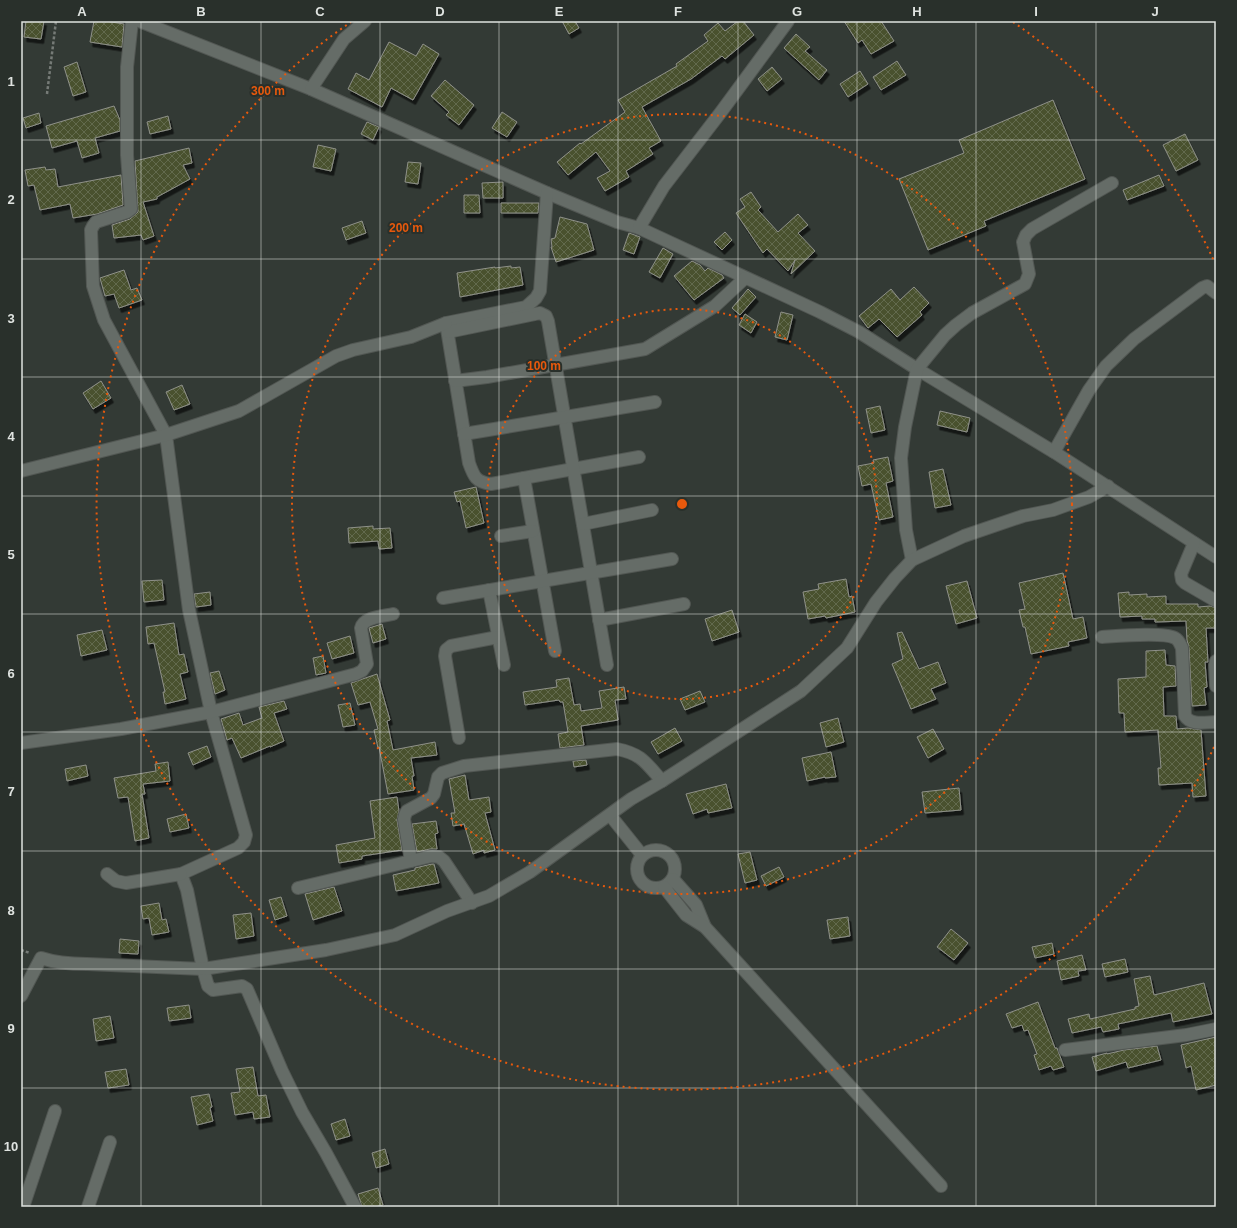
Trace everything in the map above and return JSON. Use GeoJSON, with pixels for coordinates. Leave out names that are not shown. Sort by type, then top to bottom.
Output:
{"type":"FeatureCollection","features":[{"type":"Feature","properties":{"kind":"street"},"geometry":{"type":"LineString","coordinates":[[107,874],[116,881],[126,883],[181,874],[238,848],[244,842],[246,835],[210,712],[189,610],[166,435],[104,320],[93,286],[91,230],[96,222],[127,212],[131,209],[127,154],[127,74],[132,21]]}},
{"type":"Feature","properties":{"kind":"street"},"geometry":{"type":"LineString","coordinates":[[139,21],[311,89],[547,193],[617,222],[639,228],[814,309],[859,332],[1054,452],[1216,557]]}},
{"type":"Feature","properties":{"kind":"street"},"geometry":{"type":"LineString","coordinates":[[311,89],[344,39],[365,21]]}},
{"type":"Feature","properties":{"kind":"street"},"geometry":{"type":"LineString","coordinates":[[639,228],[664,186],[788,21]]}},
{"type":"Feature","properties":{"kind":"street"},"geometry":{"type":"LineString","coordinates":[[912,560],[906,530],[901,458],[904,427],[917,369],[945,335],[956,325],[972,313],[1025,284],[1030,274],[1023,242],[1026,235],[1032,229],[1112,183]]}},
{"type":"Feature","properties":{"kind":"street"},"geometry":{"type":"LineString","coordinates":[[21,471],[166,435],[239,411],[336,356],[353,350],[411,337],[526,307],[536,298],[540,291],[547,193]]}},
{"type":"Feature","properties":{"kind":"street"},"geometry":{"type":"LineString","coordinates":[[455,381],[645,349],[715,306],[745,278]]}},
{"type":"Feature","properties":{"kind":"street"},"geometry":{"type":"LineString","coordinates":[[1054,452],[1089,390],[1106,366],[1134,339],[1202,288],[1207,286],[1216,293]]}},
{"type":"Feature","properties":{"kind":"street"},"geometry":{"type":"LineString","coordinates":[[447,328],[540,314],[546,316],[607,665]]}},
{"type":"Feature","properties":{"kind":"street"},"geometry":{"type":"LineString","coordinates":[[447,328],[469,463],[475,478],[482,483],[491,484],[639,458]]}},
{"type":"Feature","properties":{"kind":"street"},"geometry":{"type":"LineString","coordinates":[[464,434],[654,402]]}},
{"type":"Feature","properties":{"kind":"street"},"geometry":{"type":"LineString","coordinates":[[524,478],[555,650]]}},
{"type":"Feature","properties":{"kind":"street"},"geometry":{"type":"LineString","coordinates":[[21,996],[41,958],[69,964],[203,968],[326,950],[395,935],[447,911],[489,896],[530,872],[631,799],[662,781],[801,691],[847,648],[876,602],[912,560],[964,536],[1023,516],[1053,510],[1089,497],[1108,486]]}},
{"type":"Feature","properties":{"kind":"street"},"geometry":{"type":"LineString","coordinates":[[583,524],[652,510]]}},
{"type":"Feature","properties":{"kind":"street"},"geometry":{"type":"LineString","coordinates":[[501,536],[533,531]]}},
{"type":"Feature","properties":{"kind":"street"},"geometry":{"type":"LineString","coordinates":[[1194,543],[1181,574],[1182,580],[1216,601]]}},
{"type":"Feature","properties":{"kind":"street"},"geometry":{"type":"LineString","coordinates":[[443,598],[672,558]]}},
{"type":"Feature","properties":{"kind":"street"},"geometry":{"type":"LineString","coordinates":[[489,590],[504,665]]}},
{"type":"Feature","properties":{"kind":"street"},"geometry":{"type":"LineString","coordinates":[[599,620],[684,604]]}},
{"type":"Feature","properties":{"kind":"street"},"geometry":{"type":"LineString","coordinates":[[21,743],[122,729],[210,712],[356,674],[362,671],[367,664],[361,628],[362,624],[365,620],[393,614]]}},
{"type":"Feature","properties":{"kind":"street"},"geometry":{"type":"LineString","coordinates":[[1102,637],[1151,635],[1172,637],[1176,639],[1182,648],[1185,716],[1188,721],[1193,723],[1216,722]]}},
{"type":"Feature","properties":{"kind":"street"},"geometry":{"type":"LineString","coordinates":[[459,738],[445,656],[446,650],[451,646],[498,637]]}},
{"type":"Feature","properties":{"kind":"street"},"geometry":{"type":"LineString","coordinates":[[1216,661],[1216,686]]}},
{"type":"Feature","properties":{"kind":"street"},"geometry":{"type":"LineString","coordinates":[[412,861],[404,819],[405,815],[407,811],[430,798],[434,794],[438,777],[442,772],[464,766],[617,749],[639,756],[662,781]]}},
{"type":"Feature","properties":{"kind":"street"},"geometry":{"type":"LineString","coordinates":[[610,815],[642,855]]}},
{"type":"Feature","properties":{"kind":"street"},"geometry":{"type":"LineString","coordinates":[[652,850],[664,851],[672,858],[676,868],[668,883],[654,888],[644,884],[638,875],[638,864],[642,855],[652,850]]}},
{"type":"Feature","properties":{"kind":"street"},"geometry":{"type":"LineString","coordinates":[[298,888],[432,856],[439,857],[444,861],[472,903]]}},
{"type":"Feature","properties":{"kind":"street"},"geometry":{"type":"LineString","coordinates":[[181,874],[187,890],[208,986],[213,990],[242,986],[247,989],[282,1071],[302,1112],[355,1207]]}},
{"type":"Feature","properties":{"kind":"street"},"geometry":{"type":"LineString","coordinates":[[668,883],[686,915],[705,927],[942,1186]]}},
{"type":"Feature","properties":{"kind":"street"},"geometry":{"type":"LineString","coordinates":[[1065,1050],[1186,1036],[1216,1029]]}},
{"type":"Feature","properties":{"kind":"street"},"geometry":{"type":"LineString","coordinates":[[23,1207],[55,1111]]}},
{"type":"Feature","properties":{"kind":"street"},"geometry":{"type":"LineString","coordinates":[[88,1207],[110,1142]]}},
{"type":"Feature","properties":{"kind":"path"},"geometry":{"type":"LineString","coordinates":[[47,94],[56,21]]}},
{"type":"Feature","properties":{"kind":"building"},"geometry":{"type":"Polygon","coordinates":[[[26,21],[44,21],[41,39],[24,37],[26,21]]]}},
{"type":"Feature","properties":{"kind":"building"},"geometry":{"type":"Polygon","coordinates":[[[94,21],[124,24],[122,47],[90,42],[94,21]]]}},
{"type":"Feature","properties":{"kind":"building"},"geometry":{"type":"Polygon","coordinates":[[[562,21],[575,21],[579,28],[569,34],[562,21]]]}},
{"type":"Feature","properties":{"kind":"building"},"geometry":{"type":"Polygon","coordinates":[[[738,21],[743,21],[754,35],[725,59],[722,56],[691,79],[642,107],[661,141],[649,148],[653,154],[626,171],[629,177],[605,191],[597,178],[610,171],[596,152],[568,175],[557,162],[580,143],[581,144],[625,112],[618,100],[677,66],[676,64],[708,41],[704,35],[718,23],[725,31],[738,21]]]}},
{"type":"Feature","properties":{"kind":"building"},"geometry":{"type":"Polygon","coordinates":[[[844,21],[881,21],[894,41],[871,54],[862,40],[858,43],[844,21]]]}},
{"type":"Feature","properties":{"kind":"building"},"geometry":{"type":"Polygon","coordinates":[[[796,34],[810,47],[805,51],[827,70],[819,80],[784,48],[796,34]]]}},
{"type":"Feature","properties":{"kind":"building"},"geometry":{"type":"Polygon","coordinates":[[[389,42],[416,56],[423,44],[439,54],[413,100],[391,88],[382,107],[348,89],[356,73],[369,80],[389,42]]]}},
{"type":"Feature","properties":{"kind":"building"},"geometry":{"type":"Polygon","coordinates":[[[897,61],[906,75],[881,90],[873,77],[897,61]]]}},
{"type":"Feature","properties":{"kind":"building"},"geometry":{"type":"Polygon","coordinates":[[[77,62],[86,92],[73,96],[64,67],[77,62]]]}},
{"type":"Feature","properties":{"kind":"building"},"geometry":{"type":"Polygon","coordinates":[[[772,67],[782,79],[767,91],[758,79],[772,67]]]}},
{"type":"Feature","properties":{"kind":"building"},"geometry":{"type":"Polygon","coordinates":[[[860,71],[868,84],[848,97],[840,84],[860,71]]]}},
{"type":"Feature","properties":{"kind":"building"},"geometry":{"type":"Polygon","coordinates":[[[445,80],[474,105],[459,125],[446,115],[449,112],[431,96],[445,80]]]}},
{"type":"Feature","properties":{"kind":"building"},"geometry":{"type":"Polygon","coordinates":[[[1053,100],[1085,179],[984,221],[986,226],[928,250],[899,179],[964,153],[959,140],[1053,100]]]}},
{"type":"Feature","properties":{"kind":"building"},"geometry":{"type":"Polygon","coordinates":[[[114,106],[120,120],[120,131],[95,138],[99,153],[82,158],[77,141],[52,148],[46,126],[114,106]]]}},
{"type":"Feature","properties":{"kind":"building"},"geometry":{"type":"Polygon","coordinates":[[[502,112],[517,122],[507,137],[492,128],[502,112]]]}},
{"type":"Feature","properties":{"kind":"building"},"geometry":{"type":"Polygon","coordinates":[[[39,113],[41,123],[26,128],[23,118],[39,113]]]}},
{"type":"Feature","properties":{"kind":"building"},"geometry":{"type":"Polygon","coordinates":[[[168,116],[171,129],[150,134],[147,122],[168,116]]]}},
{"type":"Feature","properties":{"kind":"building"},"geometry":{"type":"Polygon","coordinates":[[[367,122],[379,127],[373,140],[361,134],[367,122]]]}},
{"type":"Feature","properties":{"kind":"building"},"geometry":{"type":"Polygon","coordinates":[[[1185,134],[1198,160],[1176,171],[1163,145],[1185,134]]]}},
{"type":"Feature","properties":{"kind":"building"},"geometry":{"type":"Polygon","coordinates":[[[318,145],[336,149],[331,171],[313,167],[318,145]]]}},
{"type":"Feature","properties":{"kind":"building"},"geometry":{"type":"Polygon","coordinates":[[[189,148],[192,163],[183,165],[190,179],[157,197],[157,199],[143,202],[154,236],[143,240],[141,235],[114,238],[112,225],[130,219],[138,212],[135,161],[189,148]]]}},
{"type":"Feature","properties":{"kind":"building"},"geometry":{"type":"Polygon","coordinates":[[[408,162],[421,163],[418,184],[405,182],[408,162]]]}},
{"type":"Feature","properties":{"kind":"building"},"geometry":{"type":"Polygon","coordinates":[[[45,167],[46,170],[55,169],[58,187],[121,175],[123,205],[97,214],[73,218],[70,204],[40,210],[34,185],[28,186],[25,170],[45,167]]]}},
{"type":"Feature","properties":{"kind":"building"},"geometry":{"type":"Polygon","coordinates":[[[1159,175],[1164,186],[1127,200],[1123,190],[1159,175]]]}},
{"type":"Feature","properties":{"kind":"building"},"geometry":{"type":"Polygon","coordinates":[[[503,182],[503,198],[483,198],[482,183],[503,182]]]}},
{"type":"Feature","properties":{"kind":"building"},"geometry":{"type":"Polygon","coordinates":[[[751,192],[761,207],[758,210],[778,232],[798,214],[808,225],[798,233],[815,251],[791,274],[795,260],[788,271],[767,249],[763,253],[736,213],[745,207],[740,199],[751,192]]]}},
{"type":"Feature","properties":{"kind":"building"},"geometry":{"type":"Polygon","coordinates":[[[464,195],[479,195],[480,213],[464,213],[464,195]]]}},
{"type":"Feature","properties":{"kind":"building"},"geometry":{"type":"Polygon","coordinates":[[[501,203],[539,203],[538,213],[501,213],[501,203]]]}},
{"type":"Feature","properties":{"kind":"building"},"geometry":{"type":"Polygon","coordinates":[[[560,217],[587,224],[594,250],[556,262],[551,247],[551,239],[555,238],[560,217]]]}},
{"type":"Feature","properties":{"kind":"building"},"geometry":{"type":"Polygon","coordinates":[[[362,221],[366,233],[346,240],[342,228],[362,221]]]}},
{"type":"Feature","properties":{"kind":"building"},"geometry":{"type":"Polygon","coordinates":[[[725,232],[732,240],[722,250],[714,242],[725,232]]]}},
{"type":"Feature","properties":{"kind":"building"},"geometry":{"type":"Polygon","coordinates":[[[629,233],[640,237],[634,254],[623,250],[629,233]]]}},
{"type":"Feature","properties":{"kind":"building"},"geometry":{"type":"Polygon","coordinates":[[[663,248],[673,254],[660,278],[649,272],[663,248]]]}},
{"type":"Feature","properties":{"kind":"building"},"geometry":{"type":"Polygon","coordinates":[[[692,261],[700,265],[705,271],[708,268],[722,275],[724,278],[694,300],[674,276],[692,261]]]}},
{"type":"Feature","properties":{"kind":"building"},"geometry":{"type":"Polygon","coordinates":[[[511,266],[511,268],[520,267],[523,285],[460,297],[457,273],[511,266]]]}},
{"type":"Feature","properties":{"kind":"building"},"geometry":{"type":"Polygon","coordinates":[[[124,270],[131,290],[137,288],[142,300],[119,308],[114,294],[105,296],[100,278],[124,270]]]}},
{"type":"Feature","properties":{"kind":"building"},"geometry":{"type":"Polygon","coordinates":[[[914,287],[929,303],[920,312],[922,315],[897,337],[879,319],[868,328],[859,316],[891,289],[900,300],[914,287]]]}},
{"type":"Feature","properties":{"kind":"building"},"geometry":{"type":"Polygon","coordinates":[[[748,289],[756,297],[740,315],[732,308],[748,289]]]}},
{"type":"Feature","properties":{"kind":"building"},"geometry":{"type":"Polygon","coordinates":[[[781,312],[793,315],[787,340],[775,337],[781,312]]]}},
{"type":"Feature","properties":{"kind":"building"},"geometry":{"type":"Polygon","coordinates":[[[745,314],[757,322],[751,333],[739,325],[745,314]]]}},
{"type":"Feature","properties":{"kind":"building"},"geometry":{"type":"Polygon","coordinates":[[[101,381],[111,398],[93,409],[83,393],[101,381]]]}},
{"type":"Feature","properties":{"kind":"building"},"geometry":{"type":"Polygon","coordinates":[[[182,385],[190,404],[174,410],[166,392],[182,385]]]}},
{"type":"Feature","properties":{"kind":"building"},"geometry":{"type":"Polygon","coordinates":[[[880,406],[885,430],[871,433],[866,409],[880,406]]]}},
{"type":"Feature","properties":{"kind":"building"},"geometry":{"type":"Polygon","coordinates":[[[940,411],[970,418],[967,432],[937,425],[940,411]]]}},
{"type":"Feature","properties":{"kind":"building"},"geometry":{"type":"Polygon","coordinates":[[[888,457],[893,481],[886,483],[893,517],[879,520],[871,484],[862,486],[858,466],[874,463],[873,460],[888,457]]]}},
{"type":"Feature","properties":{"kind":"building"},"geometry":{"type":"Polygon","coordinates":[[[943,469],[951,505],[935,508],[929,472],[943,469]]]}},
{"type":"Feature","properties":{"kind":"building"},"geometry":{"type":"Polygon","coordinates":[[[476,487],[484,523],[466,528],[460,501],[457,502],[454,492],[476,487]]]}},
{"type":"Feature","properties":{"kind":"building"},"geometry":{"type":"Polygon","coordinates":[[[373,526],[373,529],[390,528],[392,548],[379,549],[378,541],[349,543],[348,528],[373,526]]]}},
{"type":"Feature","properties":{"kind":"building"},"geometry":{"type":"Polygon","coordinates":[[[1063,573],[1073,619],[1083,617],[1087,638],[1068,642],[1069,646],[1031,654],[1025,627],[1023,627],[1019,610],[1025,609],[1019,583],[1063,573]]]}},
{"type":"Feature","properties":{"kind":"building"},"geometry":{"type":"Polygon","coordinates":[[[846,579],[849,597],[852,596],[855,612],[826,618],[825,616],[808,619],[803,592],[819,589],[818,584],[846,579]]]}},
{"type":"Feature","properties":{"kind":"building"},"geometry":{"type":"Polygon","coordinates":[[[162,580],[164,600],[144,602],[142,581],[162,580]]]}},
{"type":"Feature","properties":{"kind":"building"},"geometry":{"type":"Polygon","coordinates":[[[967,581],[977,618],[956,624],[946,586],[967,581]]]}},
{"type":"Feature","properties":{"kind":"building"},"geometry":{"type":"Polygon","coordinates":[[[210,592],[211,605],[196,607],[194,594],[210,592]]]}},
{"type":"Feature","properties":{"kind":"building"},"geometry":{"type":"Polygon","coordinates":[[[1129,592],[1129,595],[1147,594],[1147,597],[1166,596],[1166,604],[1198,604],[1198,607],[1210,606],[1216,608],[1216,628],[1206,628],[1208,662],[1205,662],[1207,687],[1204,688],[1206,705],[1192,706],[1186,621],[1155,622],[1155,619],[1142,619],[1142,616],[1120,617],[1118,593],[1129,592]]]}},
{"type":"Feature","properties":{"kind":"building"},"geometry":{"type":"Polygon","coordinates":[[[732,610],[739,632],[712,641],[705,619],[732,610]]]}},
{"type":"Feature","properties":{"kind":"building"},"geometry":{"type":"Polygon","coordinates":[[[174,623],[179,655],[184,654],[188,672],[180,674],[186,699],[165,704],[163,692],[165,692],[154,643],[148,644],[146,627],[174,623]]]}},
{"type":"Feature","properties":{"kind":"building"},"geometry":{"type":"Polygon","coordinates":[[[382,624],[386,639],[373,643],[369,628],[382,624]]]}},
{"type":"Feature","properties":{"kind":"building"},"geometry":{"type":"Polygon","coordinates":[[[102,630],[107,650],[81,656],[77,635],[102,630]]]}},
{"type":"Feature","properties":{"kind":"building"},"geometry":{"type":"Polygon","coordinates":[[[902,632],[919,669],[938,662],[946,683],[931,689],[936,699],[911,709],[892,664],[903,659],[897,633],[902,632]]]}},
{"type":"Feature","properties":{"kind":"building"},"geometry":{"type":"Polygon","coordinates":[[[350,636],[354,653],[332,659],[327,643],[350,636]]]}},
{"type":"Feature","properties":{"kind":"building"},"geometry":{"type":"Polygon","coordinates":[[[1165,650],[1166,665],[1175,666],[1176,686],[1163,687],[1164,716],[1176,716],[1177,729],[1188,728],[1201,730],[1206,796],[1193,797],[1192,783],[1159,785],[1158,768],[1161,768],[1158,730],[1125,732],[1124,713],[1119,713],[1118,679],[1146,677],[1146,651],[1165,650]]]}},
{"type":"Feature","properties":{"kind":"building"},"geometry":{"type":"Polygon","coordinates":[[[323,656],[326,673],[316,675],[313,658],[323,656]]]}},
{"type":"Feature","properties":{"kind":"building"},"geometry":{"type":"Polygon","coordinates":[[[219,671],[225,690],[215,694],[210,673],[219,671]]]}},
{"type":"Feature","properties":{"kind":"building"},"geometry":{"type":"Polygon","coordinates":[[[377,674],[390,720],[387,721],[393,750],[435,742],[437,755],[411,758],[414,776],[412,776],[414,790],[388,794],[379,747],[378,748],[374,730],[378,729],[370,702],[358,705],[351,683],[377,674]]]}},
{"type":"Feature","properties":{"kind":"building"},"geometry":{"type":"Polygon","coordinates":[[[569,678],[574,705],[580,704],[581,711],[602,708],[599,691],[624,687],[626,699],[615,700],[618,720],[581,726],[584,745],[560,748],[558,734],[568,732],[563,702],[560,702],[559,700],[525,705],[523,692],[557,687],[556,680],[569,678]]]}},
{"type":"Feature","properties":{"kind":"building"},"geometry":{"type":"Polygon","coordinates":[[[700,691],[705,702],[685,710],[680,699],[700,691]]]}},
{"type":"Feature","properties":{"kind":"building"},"geometry":{"type":"Polygon","coordinates":[[[284,701],[287,709],[274,713],[284,741],[241,758],[232,738],[227,740],[221,719],[239,713],[243,725],[262,718],[259,707],[284,701]]]}},
{"type":"Feature","properties":{"kind":"building"},"geometry":{"type":"Polygon","coordinates":[[[350,703],[355,725],[343,727],[338,705],[350,703]]]}},
{"type":"Feature","properties":{"kind":"building"},"geometry":{"type":"Polygon","coordinates":[[[838,718],[844,742],[826,747],[820,723],[838,718]]]}},
{"type":"Feature","properties":{"kind":"building"},"geometry":{"type":"Polygon","coordinates":[[[675,728],[682,741],[658,754],[651,742],[675,728]]]}},
{"type":"Feature","properties":{"kind":"building"},"geometry":{"type":"Polygon","coordinates":[[[933,729],[944,749],[928,758],[917,737],[933,729]]]}},
{"type":"Feature","properties":{"kind":"building"},"geometry":{"type":"Polygon","coordinates":[[[207,746],[211,757],[193,765],[188,753],[207,746]]]}},
{"type":"Feature","properties":{"kind":"building"},"geometry":{"type":"Polygon","coordinates":[[[831,752],[836,777],[825,777],[807,781],[802,758],[831,752]]]}},
{"type":"Feature","properties":{"kind":"building"},"geometry":{"type":"Polygon","coordinates":[[[586,760],[587,765],[574,767],[573,761],[586,760]]]}},
{"type":"Feature","properties":{"kind":"building"},"geometry":{"type":"Polygon","coordinates":[[[168,762],[170,781],[143,784],[145,794],[142,794],[149,838],[135,841],[128,797],[118,798],[114,778],[156,771],[155,764],[168,762]]]}},
{"type":"Feature","properties":{"kind":"building"},"geometry":{"type":"Polygon","coordinates":[[[86,765],[88,776],[67,781],[65,769],[86,765]]]}},
{"type":"Feature","properties":{"kind":"building"},"geometry":{"type":"Polygon","coordinates":[[[465,775],[469,800],[489,797],[491,812],[485,813],[495,850],[484,853],[484,850],[473,854],[464,824],[453,826],[451,813],[455,813],[449,779],[465,775]]]}},
{"type":"Feature","properties":{"kind":"building"},"geometry":{"type":"Polygon","coordinates":[[[726,784],[732,808],[708,813],[707,809],[693,814],[686,794],[726,784]]]}},
{"type":"Feature","properties":{"kind":"building"},"geometry":{"type":"Polygon","coordinates":[[[959,788],[961,810],[925,813],[922,792],[959,788]]]}},
{"type":"Feature","properties":{"kind":"building"},"geometry":{"type":"Polygon","coordinates":[[[397,797],[399,811],[397,820],[402,850],[362,856],[362,859],[339,863],[336,845],[375,838],[370,801],[397,797]]]}},
{"type":"Feature","properties":{"kind":"building"},"geometry":{"type":"Polygon","coordinates":[[[186,814],[189,828],[170,832],[167,819],[186,814]]]}},
{"type":"Feature","properties":{"kind":"building"},"geometry":{"type":"Polygon","coordinates":[[[436,821],[438,833],[435,834],[437,849],[417,852],[412,824],[436,821]]]}},
{"type":"Feature","properties":{"kind":"building"},"geometry":{"type":"Polygon","coordinates":[[[750,852],[757,880],[745,883],[738,854],[750,852]]]}},
{"type":"Feature","properties":{"kind":"building"},"geometry":{"type":"Polygon","coordinates":[[[434,864],[439,883],[396,891],[393,875],[434,864]]]}},
{"type":"Feature","properties":{"kind":"building"},"geometry":{"type":"Polygon","coordinates":[[[779,867],[784,877],[766,886],[761,876],[779,867]]]}},
{"type":"Feature","properties":{"kind":"building"},"geometry":{"type":"Polygon","coordinates":[[[334,887],[342,911],[313,920],[305,894],[334,887]]]}},
{"type":"Feature","properties":{"kind":"building"},"geometry":{"type":"Polygon","coordinates":[[[281,897],[287,916],[275,920],[269,900],[281,897]]]}},
{"type":"Feature","properties":{"kind":"building"},"geometry":{"type":"Polygon","coordinates":[[[159,903],[162,920],[166,919],[169,932],[152,935],[149,918],[143,919],[141,906],[159,903]]]}},
{"type":"Feature","properties":{"kind":"building"},"geometry":{"type":"Polygon","coordinates":[[[251,913],[254,936],[236,939],[233,915],[251,913]]]}},
{"type":"Feature","properties":{"kind":"building"},"geometry":{"type":"Polygon","coordinates":[[[848,917],[850,936],[830,939],[827,920],[848,917]]]}},
{"type":"Feature","properties":{"kind":"building"},"geometry":{"type":"Polygon","coordinates":[[[951,929],[968,943],[954,960],[937,947],[951,929]]]}},
{"type":"Feature","properties":{"kind":"building"},"geometry":{"type":"Polygon","coordinates":[[[120,939],[139,941],[138,954],[119,953],[120,939]]]}},
{"type":"Feature","properties":{"kind":"building"},"geometry":{"type":"Polygon","coordinates":[[[1052,943],[1054,954],[1035,958],[1032,947],[1052,943]]]}},
{"type":"Feature","properties":{"kind":"building"},"geometry":{"type":"Polygon","coordinates":[[[1082,955],[1086,970],[1078,971],[1079,976],[1061,980],[1057,961],[1082,955]]]}},
{"type":"Feature","properties":{"kind":"building"},"geometry":{"type":"Polygon","coordinates":[[[1125,959],[1128,972],[1105,977],[1102,964],[1125,959]]]}},
{"type":"Feature","properties":{"kind":"building"},"geometry":{"type":"Polygon","coordinates":[[[1150,976],[1154,995],[1204,983],[1212,1014],[1173,1022],[1171,1013],[1118,1024],[1119,1029],[1103,1032],[1101,1027],[1072,1033],[1068,1019],[1089,1014],[1090,1019],[1135,1009],[1135,1007],[1139,1006],[1134,979],[1150,976]]]}},
{"type":"Feature","properties":{"kind":"building"},"geometry":{"type":"Polygon","coordinates":[[[1038,1002],[1055,1048],[1057,1048],[1064,1067],[1053,1070],[1051,1066],[1039,1070],[1034,1055],[1037,1054],[1028,1030],[1024,1031],[1022,1025],[1012,1028],[1006,1014],[1038,1002]]]}},
{"type":"Feature","properties":{"kind":"building"},"geometry":{"type":"Polygon","coordinates":[[[189,1005],[191,1018],[169,1021],[167,1008],[189,1005]]]}},
{"type":"Feature","properties":{"kind":"building"},"geometry":{"type":"Polygon","coordinates":[[[110,1016],[114,1038],[96,1041],[93,1019],[110,1016]]]}},
{"type":"Feature","properties":{"kind":"building"},"geometry":{"type":"Polygon","coordinates":[[[1216,1037],[1216,1085],[1196,1090],[1191,1066],[1186,1068],[1181,1045],[1216,1037]]]}},
{"type":"Feature","properties":{"kind":"building"},"geometry":{"type":"Polygon","coordinates":[[[1157,1046],[1161,1060],[1128,1068],[1126,1062],[1096,1071],[1092,1057],[1124,1050],[1157,1046]]]}},
{"type":"Feature","properties":{"kind":"building"},"geometry":{"type":"Polygon","coordinates":[[[253,1067],[258,1096],[266,1095],[270,1117],[254,1119],[253,1112],[235,1115],[231,1093],[240,1092],[236,1069],[253,1067]]]}},
{"type":"Feature","properties":{"kind":"building"},"geometry":{"type":"Polygon","coordinates":[[[126,1069],[129,1085],[108,1088],[105,1072],[126,1069]]]}},
{"type":"Feature","properties":{"kind":"building"},"geometry":{"type":"Polygon","coordinates":[[[209,1094],[213,1121],[197,1125],[191,1097],[209,1094]]]}},
{"type":"Feature","properties":{"kind":"building"},"geometry":{"type":"Polygon","coordinates":[[[345,1119],[350,1136],[336,1140],[331,1124],[345,1119]]]}},
{"type":"Feature","properties":{"kind":"building"},"geometry":{"type":"Polygon","coordinates":[[[385,1149],[389,1164],[376,1168],[372,1153],[385,1149]]]}},
{"type":"Feature","properties":{"kind":"building"},"geometry":{"type":"Polygon","coordinates":[[[378,1188],[383,1205],[375,1207],[362,1207],[358,1194],[378,1188]]]}}]}
